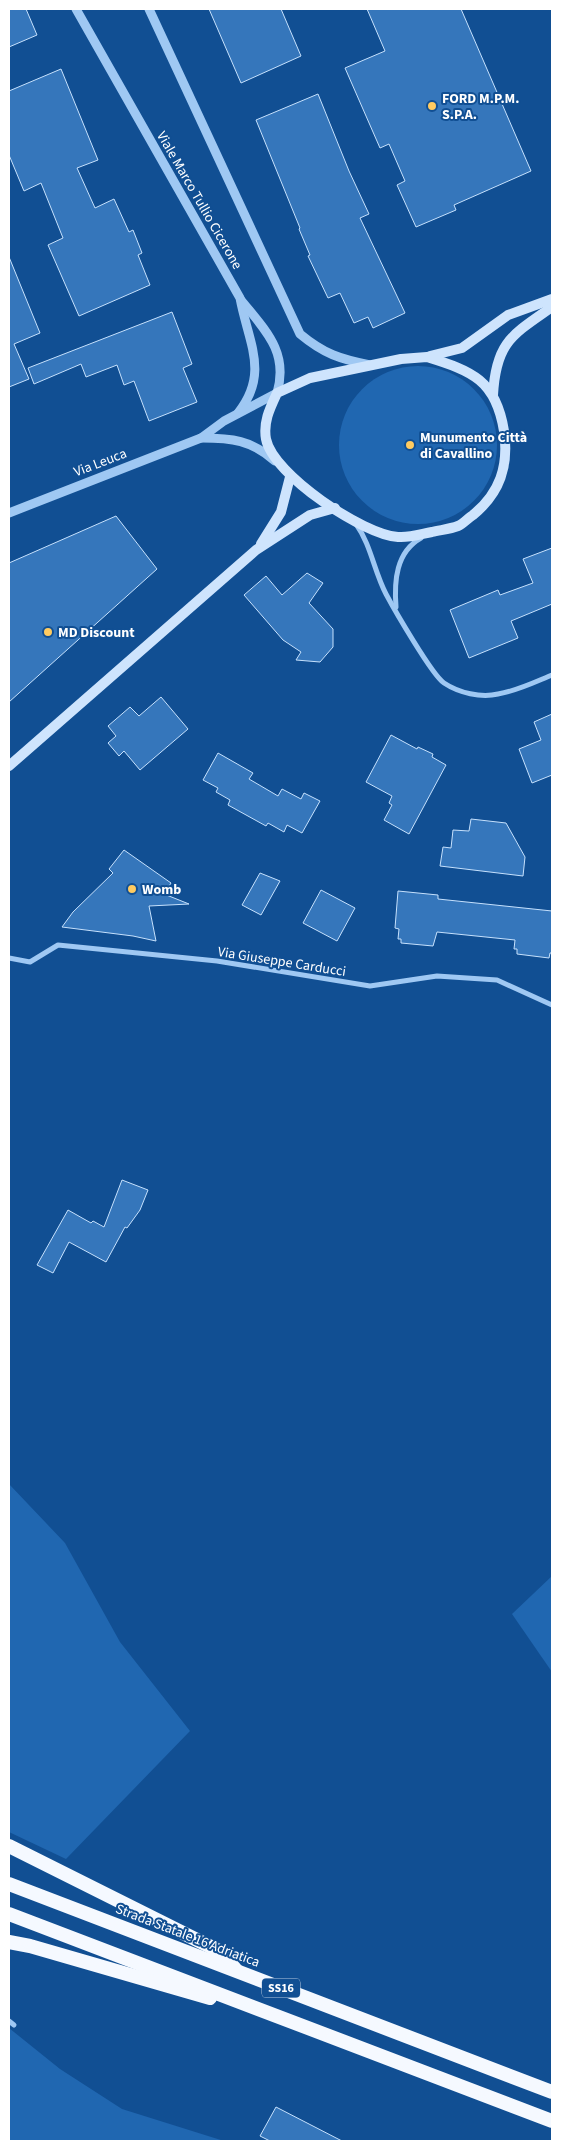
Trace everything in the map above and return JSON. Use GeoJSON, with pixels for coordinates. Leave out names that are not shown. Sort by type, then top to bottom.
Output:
{"type":"FeatureCollection","features":[{"type":"Feature","properties":{"kind":"highway"},"geometry":{"type":"LineString","coordinates":[[9,1846],[221,1952],[236,1971]]}},
{"type":"Feature","properties":{"kind":"highway","name":"Strada Statale 16 Adriatica"},"geometry":{"type":"LineString","coordinates":[[9,1884],[552,2092]]}},
{"type":"Feature","properties":{"kind":"highway","name":"SS16"},"geometry":{"type":"LineString","coordinates":[[9,1914],[552,2121]]}},
{"type":"Feature","properties":{"kind":"highway"},"geometry":{"type":"LineString","coordinates":[[9,1942],[30,1946],[204,1998],[229,1998]]}},
{"type":"Feature","properties":{"kind":"main road"},"geometry":{"type":"LineString","coordinates":[[426,357],[473,373],[493,395],[502,418],[506,446],[504,471],[492,498],[459,526],[409,537],[381,534],[352,520],[290,477],[278,463],[266,441],[265,425],[277,392],[310,378],[401,359],[426,357],[462,348],[508,315],[552,299]]}},
{"type":"Feature","properties":{"kind":"main road"},"geometry":{"type":"LineString","coordinates":[[493,395],[494,373],[504,345],[516,333],[552,307]]}},
{"type":"Feature","properties":{"kind":"main road"},"geometry":{"type":"LineString","coordinates":[[256,550],[281,512],[290,477]]}},
{"type":"Feature","properties":{"kind":"main road"},"geometry":{"type":"LineString","coordinates":[[9,766],[256,550],[310,515],[335,508]]}},
{"type":"Feature","properties":{"kind":"street","name":"Viale Marco Tullio Cicerone"},"geometry":{"type":"LineString","coordinates":[[76,9],[240,298],[244,325],[256,359],[256,377],[246,404],[238,413]]}},
{"type":"Feature","properties":{"kind":"street","name":"Viale Marco Tullio Cicerone"},"geometry":{"type":"LineString","coordinates":[[149,9],[300,334],[318,349],[342,360],[373,366]]}},
{"type":"Feature","properties":{"kind":"street"},"geometry":{"type":"LineString","coordinates":[[240,298],[272,340],[280,360],[282,377],[277,392]]}},
{"type":"Feature","properties":{"kind":"street","name":"Via Leuca"},"geometry":{"type":"LineString","coordinates":[[9,513],[201,438],[224,421],[277,392]]}},
{"type":"Feature","properties":{"kind":"street","name":"Via Leuca"},"geometry":{"type":"LineString","coordinates":[[201,438],[223,438],[259,447],[278,463]]}},
{"type":"Feature","properties":{"kind":"street"},"geometry":{"type":"LineString","coordinates":[[352,520],[363,534],[386,593],[431,668],[442,682],[461,691],[484,695],[499,694],[552,675]]}},
{"type":"Feature","properties":{"kind":"street"},"geometry":{"type":"LineString","coordinates":[[396,610],[396,578],[404,554],[414,542],[431,532]]}},
{"type":"Feature","properties":{"kind":"street","name":"Via Giuseppe Carducci"},"geometry":{"type":"LineString","coordinates":[[9,958],[30,962],[58,946],[217,961],[370,986],[437,976],[497,980],[552,1005]]}},
{"type":"Feature","properties":{"kind":"street"},"geometry":{"type":"LineString","coordinates":[[9,2021],[14,2025]]}},
{"type":"Feature","properties":{"kind":"shaded area"},"geometry":{"type":"Polygon","coordinates":[[[410,366],[426,366],[455,375],[474,389],[484,401],[491,415],[497,437],[497,453],[491,475],[484,489],[474,501],[462,511],[448,518],[426,524],[410,524],[388,518],[374,511],[352,489],[345,475],[339,453],[339,437],[345,415],[352,401],[374,379],[388,372],[410,366]]]}},
{"type":"Feature","properties":{"kind":"shaded area"},"geometry":{"type":"Polygon","coordinates":[[[9,1484],[65,1543],[120,1642],[190,1731],[66,1859],[9,1832],[9,1484]]]}},
{"type":"Feature","properties":{"kind":"shaded area"},"geometry":{"type":"Polygon","coordinates":[[[552,1576],[552,1672],[512,1614],[552,1576]]]}},
{"type":"Feature","properties":{"kind":"shaded area"},"geometry":{"type":"Polygon","coordinates":[[[9,2028],[60,2069],[122,2109],[224,2141],[9,2141],[9,2028]]]}},
{"type":"Feature","properties":{"kind":"building"},"geometry":{"type":"Polygon","coordinates":[[[9,9],[26,9],[37,35],[9,47],[9,9]]]}},
{"type":"Feature","properties":{"kind":"building"},"geometry":{"type":"Polygon","coordinates":[[[209,9],[281,9],[301,56],[241,83],[209,9]]]}},
{"type":"Feature","properties":{"kind":"building","name":"FORD M.P.M. S.P.A."},"geometry":{"type":"Polygon","coordinates":[[[367,9],[461,9],[531,171],[454,205],[456,210],[416,227],[397,185],[405,181],[389,144],[380,148],[345,68],[385,51],[367,9]]]}},
{"type":"Feature","properties":{"kind":"building"},"geometry":{"type":"Polygon","coordinates":[[[61,69],[98,160],[77,168],[95,208],[114,199],[129,232],[133,230],[142,253],[138,255],[150,285],[79,316],[48,245],[63,238],[41,183],[24,191],[9,155],[9,91],[61,69]]]}},
{"type":"Feature","properties":{"kind":"building"},"geometry":{"type":"Polygon","coordinates":[[[318,94],[349,171],[369,214],[360,218],[405,313],[373,328],[368,317],[354,323],[340,293],[328,298],[308,256],[310,255],[300,228],[256,120],[318,94]]]}},
{"type":"Feature","properties":{"kind":"building"},"geometry":{"type":"Polygon","coordinates":[[[9,257],[40,333],[14,344],[29,379],[9,387],[9,257]]]}},
{"type":"Feature","properties":{"kind":"building"},"geometry":{"type":"Polygon","coordinates":[[[172,312],[192,364],[183,368],[197,402],[149,421],[134,381],[124,385],[117,365],[86,377],[81,364],[34,384],[28,368],[172,312]]]}},
{"type":"Feature","properties":{"kind":"building","name":"MD Discount"},"geometry":{"type":"Polygon","coordinates":[[[116,516],[157,569],[9,702],[9,563],[116,516]]]}},
{"type":"Feature","properties":{"kind":"building"},"geometry":{"type":"Polygon","coordinates":[[[552,548],[552,604],[511,621],[518,638],[469,658],[450,610],[498,590],[500,595],[533,583],[523,559],[552,548]]]}},
{"type":"Feature","properties":{"kind":"building"},"geometry":{"type":"Polygon","coordinates":[[[307,573],[323,583],[309,603],[333,629],[333,647],[320,662],[296,660],[301,652],[283,640],[244,595],[266,576],[282,595],[307,573]]]}},
{"type":"Feature","properties":{"kind":"building"},"geometry":{"type":"Polygon","coordinates":[[[161,697],[188,729],[140,770],[124,751],[119,756],[108,743],[116,736],[108,726],[130,707],[139,716],[161,697]]]}},
{"type":"Feature","properties":{"kind":"building"},"geometry":{"type":"Polygon","coordinates":[[[552,714],[552,775],[532,783],[519,749],[541,740],[534,722],[552,714]]]}},
{"type":"Feature","properties":{"kind":"building"},"geometry":{"type":"Polygon","coordinates":[[[391,735],[417,749],[418,747],[433,754],[432,757],[446,765],[409,834],[384,820],[392,805],[389,803],[392,796],[366,782],[391,735]]]}},
{"type":"Feature","properties":{"kind":"building"},"geometry":{"type":"Polygon","coordinates":[[[218,753],[253,773],[249,779],[278,796],[282,789],[301,799],[304,793],[320,801],[302,833],[287,825],[284,832],[268,823],[266,826],[228,805],[230,800],[216,792],[218,788],[203,780],[218,753]]]}},
{"type":"Feature","properties":{"kind":"building"},"geometry":{"type":"Polygon","coordinates":[[[471,819],[506,823],[525,857],[523,876],[440,866],[443,847],[451,848],[453,830],[469,831],[471,819]]]}},
{"type":"Feature","properties":{"kind":"building","name":"Womb"},"geometry":{"type":"Polygon","coordinates":[[[124,850],[171,883],[164,894],[189,904],[149,906],[156,941],[133,936],[62,927],[73,912],[113,873],[109,869],[124,850]]]}},
{"type":"Feature","properties":{"kind":"building"},"geometry":{"type":"Polygon","coordinates":[[[260,873],[280,881],[261,915],[242,905],[260,873]]]}},
{"type":"Feature","properties":{"kind":"building"},"geometry":{"type":"Polygon","coordinates":[[[321,890],[355,908],[337,941],[303,923],[321,890]]]}},
{"type":"Feature","properties":{"kind":"building"},"geometry":{"type":"Polygon","coordinates":[[[398,891],[438,895],[438,899],[552,911],[552,953],[550,953],[549,958],[517,954],[517,949],[514,949],[515,940],[437,932],[433,946],[401,943],[401,939],[398,939],[399,929],[395,928],[398,891]]]}},
{"type":"Feature","properties":{"kind":"building"},"geometry":{"type":"Polygon","coordinates":[[[122,1180],[148,1190],[140,1210],[127,1228],[125,1227],[106,1262],[69,1242],[53,1273],[37,1265],[68,1210],[91,1223],[93,1221],[104,1227],[122,1180]]]}},
{"type":"Feature","properties":{"kind":"building"},"geometry":{"type":"Polygon","coordinates":[[[276,2107],[342,2141],[270,2141],[260,2136],[276,2107]]]}},
{"type":"Feature","properties":{"kind":"place","name":"FORD M.P.M. S.P.A."},"geometry":{"type":"Point","coordinates":[432,106]}},
{"type":"Feature","properties":{"kind":"place","name":"Munumento Città di Cavallino"},"geometry":{"type":"Point","coordinates":[410,445]}},
{"type":"Feature","properties":{"kind":"place","name":"MD Discount"},"geometry":{"type":"Point","coordinates":[48,632]}},
{"type":"Feature","properties":{"kind":"place","name":"Womb"},"geometry":{"type":"Point","coordinates":[132,889]}}]}
